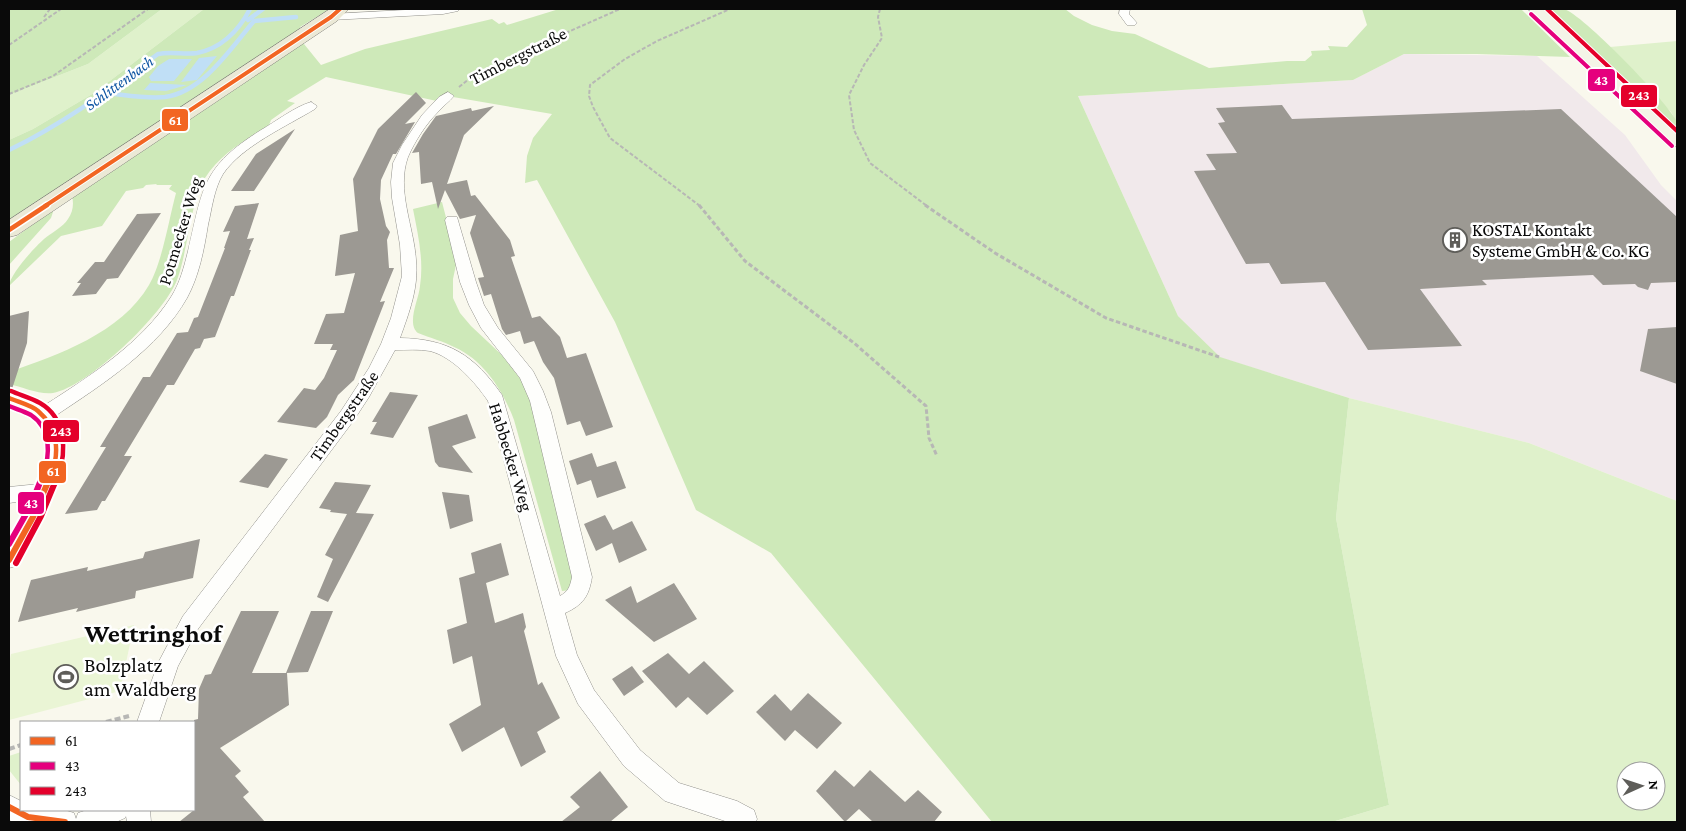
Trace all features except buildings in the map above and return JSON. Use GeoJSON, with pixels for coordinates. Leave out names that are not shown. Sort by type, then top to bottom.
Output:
{"type":"FeatureCollection","features":[{"type":"Feature","properties":{"kind":"main road"},"geometry":{"type":"LineString","coordinates":[[1536,9],[1677,141]]}},
{"type":"Feature","properties":{"kind":"main road"},"geometry":{"type":"LineString","coordinates":[[9,230],[336,13]]}},
{"type":"Feature","properties":{"kind":"street"},"geometry":{"type":"LineString","coordinates":[[336,13],[443,11],[454,9]]}},
{"type":"Feature","properties":{"kind":"street"},"geometry":{"type":"LineString","coordinates":[[1125,9],[1124,14],[1132,23]]}},
{"type":"Feature","properties":{"kind":"street","name":"Timbergstraße"},"geometry":{"type":"LineString","coordinates":[[148,721],[161,680],[184,632],[199,609],[331,438],[372,380],[390,344],[408,290],[409,265],[398,186],[399,166],[407,147],[421,125],[440,102],[448,96]]}},
{"type":"Feature","properties":{"kind":"street","name":"Potmecker Weg"},"geometry":{"type":"LineString","coordinates":[[45,414],[129,352],[152,330],[179,298],[191,272],[211,186],[225,163],[243,149],[311,106]]}},
{"type":"Feature","properties":{"kind":"street"},"geometry":{"type":"LineString","coordinates":[[452,220],[473,294],[482,316],[527,376],[539,399],[582,577],[577,596],[572,601],[553,608]]}},
{"type":"Feature","properties":{"kind":"street","name":"Habbecker Weg"},"geometry":{"type":"LineString","coordinates":[[390,344],[429,345],[440,348],[476,375],[487,386],[496,400],[567,656],[586,697],[632,758],[673,794],[729,809],[745,820]]}},
{"type":"Feature","properties":{"kind":"street"},"geometry":{"type":"LineString","coordinates":[[9,398],[28,404],[45,414],[55,434],[58,446],[57,456],[44,491],[9,560]]}},
{"type":"Feature","properties":{"kind":"street"},"geometry":{"type":"LineString","coordinates":[[9,495],[44,491]]}},
{"type":"Feature","properties":{"kind":"street"},"geometry":{"type":"LineString","coordinates":[[9,807],[28,817],[65,822]]}},
{"type":"Feature","properties":{"kind":"street"},"geometry":{"type":"LineString","coordinates":[[87,822],[114,811]]}},
{"type":"Feature","properties":{"kind":"path"},"geometry":{"type":"LineString","coordinates":[[42,20],[50,9]]}},
{"type":"Feature","properties":{"kind":"path"},"geometry":{"type":"LineString","coordinates":[[9,46],[42,20],[61,9]]}},
{"type":"Feature","properties":{"kind":"path"},"geometry":{"type":"LineString","coordinates":[[9,94],[53,76],[122,30],[148,9]]}},
{"type":"Feature","properties":{"kind":"path","name":"Timbergstraße"},"geometry":{"type":"LineString","coordinates":[[448,96],[473,76],[620,9]]}},
{"type":"Feature","properties":{"kind":"path"},"geometry":{"type":"LineString","coordinates":[[730,9],[657,41],[624,59],[590,85],[589,96],[591,102],[610,138],[698,204],[745,261],[854,342],[926,406],[926,430],[930,446],[937,456]]}},
{"type":"Feature","properties":{"kind":"path"},"geometry":{"type":"LineString","coordinates":[[880,9],[878,17],[882,38],[864,65],[850,95],[854,130],[870,163],[926,206],[995,253],[1106,318],[1220,357]]}},
{"type":"Feature","properties":{"kind":"path"},"geometry":{"type":"LineString","coordinates":[[110,721],[126,717]]}},
{"type":"Feature","properties":{"kind":"shaded area"},"geometry":{"type":"Polygon","coordinates":[[[1404,54],[1537,56],[1625,135],[1661,185],[1677,201],[1677,501],[1529,443],[1349,398],[1219,357],[1178,316],[1078,96],[1353,80],[1404,54]]]}},
{"type":"Feature","properties":{"kind":"green space"},"geometry":{"type":"Polygon","coordinates":[[[9,9],[162,9],[88,64],[9,95],[9,9]]]}},
{"type":"Feature","properties":{"kind":"green space"},"geometry":{"type":"Polygon","coordinates":[[[162,9],[204,9],[94,93],[33,129],[9,140],[9,95],[88,64],[162,9]]]}},
{"type":"Feature","properties":{"kind":"green space"},"geometry":{"type":"Polygon","coordinates":[[[204,9],[330,9],[300,27],[301,30],[9,222],[9,140],[33,129],[94,93],[204,9]]]}},
{"type":"Feature","properties":{"kind":"green space"},"geometry":{"type":"Polygon","coordinates":[[[559,9],[1065,9],[1092,25],[1112,31],[1135,34],[1209,68],[1305,61],[1312,55],[1311,51],[1330,50],[1328,46],[1347,47],[1367,25],[1362,9],[1521,9],[1570,57],[1404,54],[1353,80],[1078,96],[1178,316],[1220,357],[1349,398],[1336,518],[1389,805],[1332,822],[992,822],[771,553],[696,510],[615,322],[537,180],[525,183],[527,156],[533,138],[552,114],[453,97],[446,103],[326,77],[287,101],[295,103],[271,120],[269,125],[234,148],[211,169],[200,188],[196,200],[177,280],[157,311],[123,347],[85,378],[68,388],[53,393],[37,392],[9,384],[9,372],[48,358],[87,340],[105,329],[137,302],[149,285],[158,265],[176,193],[169,189],[172,185],[157,184],[126,191],[102,226],[61,236],[9,286],[13,275],[29,255],[44,239],[66,222],[73,208],[72,196],[299,43],[304,44],[321,65],[365,49],[492,19],[499,24],[504,22],[507,25],[559,9]]]}},
{"type":"Feature","properties":{"kind":"green space"},"geometry":{"type":"Polygon","coordinates":[[[1544,9],[1564,9],[1588,26],[1659,97],[1677,122],[1677,130],[1544,9]]]}},
{"type":"Feature","properties":{"kind":"green space"},"geometry":{"type":"Polygon","coordinates":[[[1677,41],[1677,123],[1671,112],[1610,47],[1677,41]]]}},
{"type":"Feature","properties":{"kind":"green space"},"geometry":{"type":"Polygon","coordinates":[[[442,202],[457,260],[453,279],[453,298],[460,313],[504,357],[527,388],[565,536],[574,585],[571,590],[562,591],[514,420],[504,398],[491,378],[474,360],[445,343],[418,333],[413,324],[421,267],[420,248],[413,209],[442,202]]]}},
{"type":"Feature","properties":{"kind":"green space"},"geometry":{"type":"Polygon","coordinates":[[[51,211],[53,212],[51,218],[9,265],[9,242],[51,211]]]}},
{"type":"Feature","properties":{"kind":"green space"},"geometry":{"type":"Polygon","coordinates":[[[1349,398],[1529,443],[1677,501],[1677,822],[1332,822],[1389,805],[1336,518],[1349,398]]]}},
{"type":"Feature","properties":{"kind":"green space","name":"Bolzplatz am Waldberg"},"geometry":{"type":"Polygon","coordinates":[[[134,625],[120,691],[9,720],[9,663],[11,654],[134,625]]]}},
{"type":"Feature","properties":{"kind":"green space"},"geometry":{"type":"Polygon","coordinates":[[[20,752],[20,784],[9,770],[9,756],[20,752]]]}},
{"type":"Feature","properties":{"kind":"water"},"geometry":{"type":"Polygon","coordinates":[[[217,56],[197,80],[181,82],[199,58],[217,56]]]}},
{"type":"Feature","properties":{"kind":"water"},"geometry":{"type":"Polygon","coordinates":[[[169,59],[192,59],[174,81],[151,81],[149,77],[158,66],[169,59]]]}},
{"type":"Feature","properties":{"kind":"water"},"geometry":{"type":"Polygon","coordinates":[[[150,83],[187,85],[166,91],[144,90],[150,83]]]}},
{"type":"Feature","properties":{"kind":"waterway","name":"Schlittenbach"},"geometry":{"type":"LineString","coordinates":[[9,150],[67,117],[158,54],[197,53],[214,47],[235,31],[250,9]]}},
{"type":"Feature","properties":{"kind":"waterway"},"geometry":{"type":"LineString","coordinates":[[248,20],[263,9]]}},
{"type":"Feature","properties":{"kind":"waterway"},"geometry":{"type":"LineString","coordinates":[[107,93],[151,98],[179,93],[192,87],[204,78],[226,56],[254,21],[296,17]]}},
{"type":"Feature","properties":{"kind":"transit line","name":"61"},"geometry":{"type":"LineString","coordinates":[[9,230],[331,17],[340,9]]}},
{"type":"Feature","properties":{"kind":"transit line","name":"243"},"geometry":{"type":"LineString","coordinates":[[1547,9],[1677,131]]}},
{"type":"Feature","properties":{"kind":"transit line","name":"43"},"geometry":{"type":"LineString","coordinates":[[1531,14],[1672,146]]}},
{"type":"Feature","properties":{"kind":"transit line","name":"243"},"geometry":{"type":"LineString","coordinates":[[11,391],[41,404],[58,421],[64,442],[62,466],[53,491],[16,563]]}},
{"type":"Feature","properties":{"kind":"transit line","name":"61"},"geometry":{"type":"LineString","coordinates":[[9,398],[37,410],[52,426],[57,446],[54,469],[45,493],[9,560]]}},
{"type":"Feature","properties":{"kind":"transit line","name":"43"},"geometry":{"type":"LineString","coordinates":[[9,406],[32,416],[45,430],[49,447],[46,466],[39,486],[30,507],[9,544]]}},
{"type":"Feature","properties":{"kind":"transit line","name":"61"},"geometry":{"type":"LineString","coordinates":[[9,807],[28,817],[65,822]]}},
{"type":"Feature","properties":{"kind":"place","name":"KOSTAL Kontakt Systeme GmbH & Co. KG"},"geometry":{"type":"Point","coordinates":[1455,240]}},
{"type":"Feature","properties":{"kind":"place","name":"Bolzplatz am Waldberg"},"geometry":{"type":"Point","coordinates":[66,677]}},
{"type":"Feature","properties":{"kind":"district","name":"Wettringhof"},"geometry":{"type":"Point","coordinates":[153,633]}}]}
